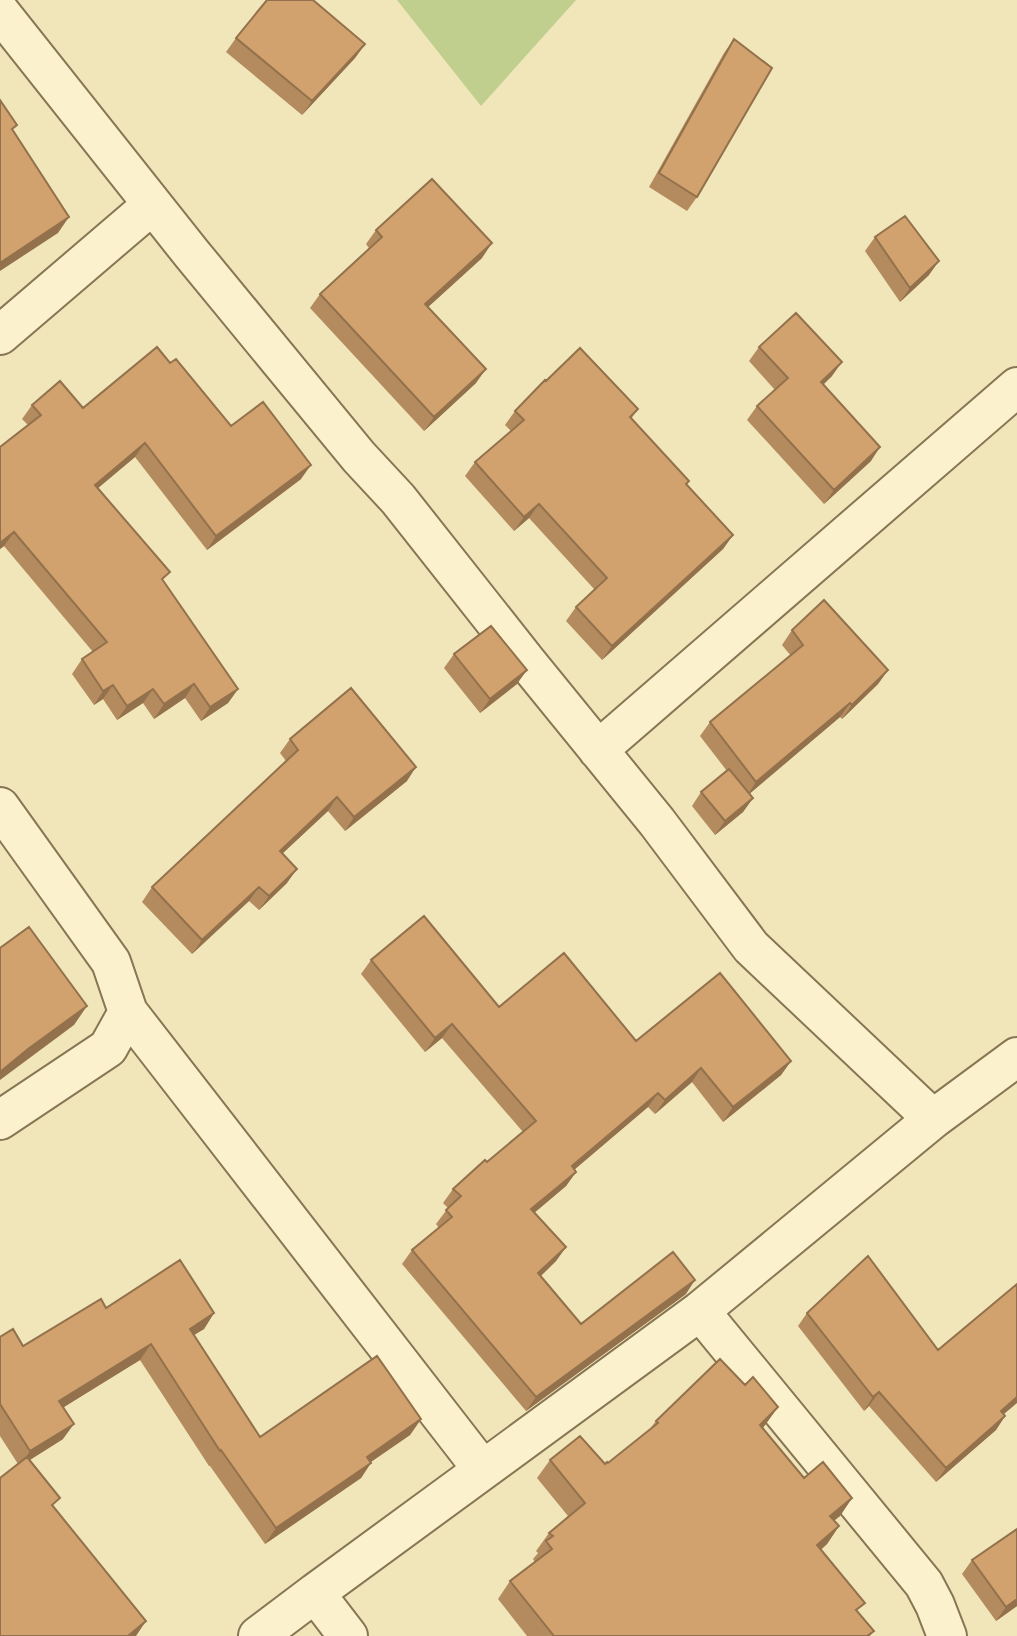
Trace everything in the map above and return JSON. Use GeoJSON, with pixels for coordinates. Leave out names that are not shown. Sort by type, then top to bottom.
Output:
{"type":"FeatureCollection","features":[{"type":"Feature","properties":{"kind":"street"},"geometry":{"type":"LineString","coordinates":[[0,12],[152,205],[359,457],[398,499],[657,822],[751,947],[933,1119]]}},
{"type":"Feature","properties":{"kind":"street"},"geometry":{"type":"LineString","coordinates":[[0,335],[152,205]]}},
{"type":"Feature","properties":{"kind":"street"},"geometry":{"type":"LineString","coordinates":[[598,750],[1017,387]]}},
{"type":"Feature","properties":{"kind":"street"},"geometry":{"type":"LineString","coordinates":[[0,807],[111,962],[128,1012],[483,1470]]}},
{"type":"Feature","properties":{"kind":"street"},"geometry":{"type":"LineString","coordinates":[[0,1120],[108,1048],[128,1012]]}},
{"type":"Feature","properties":{"kind":"street"},"geometry":{"type":"LineString","coordinates":[[258,1636],[700,1311],[933,1119],[1017,1057]]}},
{"type":"Feature","properties":{"kind":"street"},"geometry":{"type":"LineString","coordinates":[[700,1311],[924,1584],[947,1636]]}},
{"type":"Feature","properties":{"kind":"street"},"geometry":{"type":"LineString","coordinates":[[315,1593],[348,1636]]}},
{"type":"Feature","properties":{"kind":"green space"},"geometry":{"type":"Polygon","coordinates":[[[397,0],[576,0],[481,106],[397,0]]]}},
{"type":"Feature","properties":{"kind":"building"},"geometry":{"type":"Polygon","coordinates":[[[267,0],[313,0],[365,44],[312,101],[236,38],[267,0]]]}},
{"type":"Feature","properties":{"kind":"building"},"geometry":{"type":"Polygon","coordinates":[[[734,39],[772,68],[697,197],[659,173],[734,39]]]}},
{"type":"Feature","properties":{"kind":"building"},"geometry":{"type":"Polygon","coordinates":[[[0,100],[17,125],[12,129],[69,217],[0,263],[0,100]]]}},
{"type":"Feature","properties":{"kind":"building"},"geometry":{"type":"Polygon","coordinates":[[[432,179],[492,243],[425,304],[486,369],[434,417],[320,294],[382,237],[376,230],[432,179]]]}},
{"type":"Feature","properties":{"kind":"building"},"geometry":{"type":"Polygon","coordinates":[[[905,216],[939,261],[910,288],[875,237],[905,216]]]}},
{"type":"Feature","properties":{"kind":"building"},"geometry":{"type":"Polygon","coordinates":[[[796,313],[842,362],[821,382],[880,447],[834,490],[757,406],[788,378],[759,347],[796,313]]]}},
{"type":"Feature","properties":{"kind":"building"},"geometry":{"type":"Polygon","coordinates":[[[157,347],[170,363],[176,359],[231,426],[263,402],[311,465],[216,536],[145,443],[95,485],[170,572],[162,579],[238,689],[210,707],[194,684],[164,704],[153,689],[127,706],[113,685],[103,691],[82,659],[107,642],[14,532],[0,543],[0,447],[41,415],[32,405],[60,381],[83,408],[157,347]]]}},
{"type":"Feature","properties":{"kind":"building"},"geometry":{"type":"Polygon","coordinates":[[[580,348],[638,409],[630,417],[689,481],[686,484],[733,535],[612,646],[576,607],[607,578],[539,504],[524,517],[475,462],[524,420],[515,411],[580,348]]]}},
{"type":"Feature","properties":{"kind":"building"},"geometry":{"type":"Polygon","coordinates":[[[824,600],[888,670],[852,705],[850,703],[756,782],[710,722],[803,645],[792,630],[824,600]]]}},
{"type":"Feature","properties":{"kind":"building"},"geometry":{"type":"Polygon","coordinates":[[[491,626],[527,670],[490,699],[454,654],[491,626]]]}},
{"type":"Feature","properties":{"kind":"building"},"geometry":{"type":"Polygon","coordinates":[[[351,688],[416,767],[354,817],[337,797],[280,851],[297,869],[269,896],[259,887],[202,940],[152,887],[298,750],[290,739],[351,688]]]}},
{"type":"Feature","properties":{"kind":"building"},"geometry":{"type":"Polygon","coordinates":[[[729,769],[753,798],[725,821],[701,792],[729,769]]]}},
{"type":"Feature","properties":{"kind":"building"},"geometry":{"type":"Polygon","coordinates":[[[424,916],[499,1007],[564,953],[636,1041],[720,973],[791,1061],[733,1107],[701,1068],[665,1100],[658,1093],[572,1166],[576,1172],[531,1209],[566,1247],[538,1273],[581,1324],[673,1252],[695,1280],[536,1397],[412,1250],[452,1217],[446,1210],[461,1196],[453,1189],[485,1160],[487,1162],[536,1121],[452,1024],[435,1038],[371,960],[424,916]]]}},
{"type":"Feature","properties":{"kind":"building"},"geometry":{"type":"Polygon","coordinates":[[[29,927],[87,1006],[0,1072],[0,948],[29,927]]]}},
{"type":"Feature","properties":{"kind":"building"},"geometry":{"type":"Polygon","coordinates":[[[868,1256],[938,1350],[1017,1284],[1017,1397],[1001,1411],[1005,1416],[946,1468],[879,1392],[873,1397],[807,1313],[868,1256]]]}},
{"type":"Feature","properties":{"kind":"building"},"geometry":{"type":"Polygon","coordinates":[[[180,1260],[214,1313],[190,1329],[260,1437],[377,1356],[421,1419],[367,1457],[371,1463],[276,1528],[220,1451],[151,1344],[59,1401],[74,1424],[30,1451],[0,1404],[0,1337],[13,1329],[23,1346],[101,1299],[106,1308],[180,1260]]]}},
{"type":"Feature","properties":{"kind":"building"},"geometry":{"type":"Polygon","coordinates":[[[720,1359],[745,1385],[753,1377],[778,1407],[760,1425],[804,1478],[823,1462],[852,1498],[830,1516],[839,1526],[817,1545],[865,1603],[856,1610],[874,1631],[867,1636],[554,1636],[510,1581],[552,1549],[546,1541],[553,1536],[549,1533],[585,1503],[550,1460],[580,1436],[605,1464],[608,1463],[658,1423],[656,1421],[720,1359]]]}},
{"type":"Feature","properties":{"kind":"building"},"geometry":{"type":"Polygon","coordinates":[[[27,1457],[60,1498],[52,1505],[146,1621],[128,1636],[0,1636],[0,1478],[27,1457]]]}},
{"type":"Feature","properties":{"kind":"building"},"geometry":{"type":"Polygon","coordinates":[[[1017,1529],[1017,1599],[1006,1607],[972,1560],[1017,1529]]]}}]}
